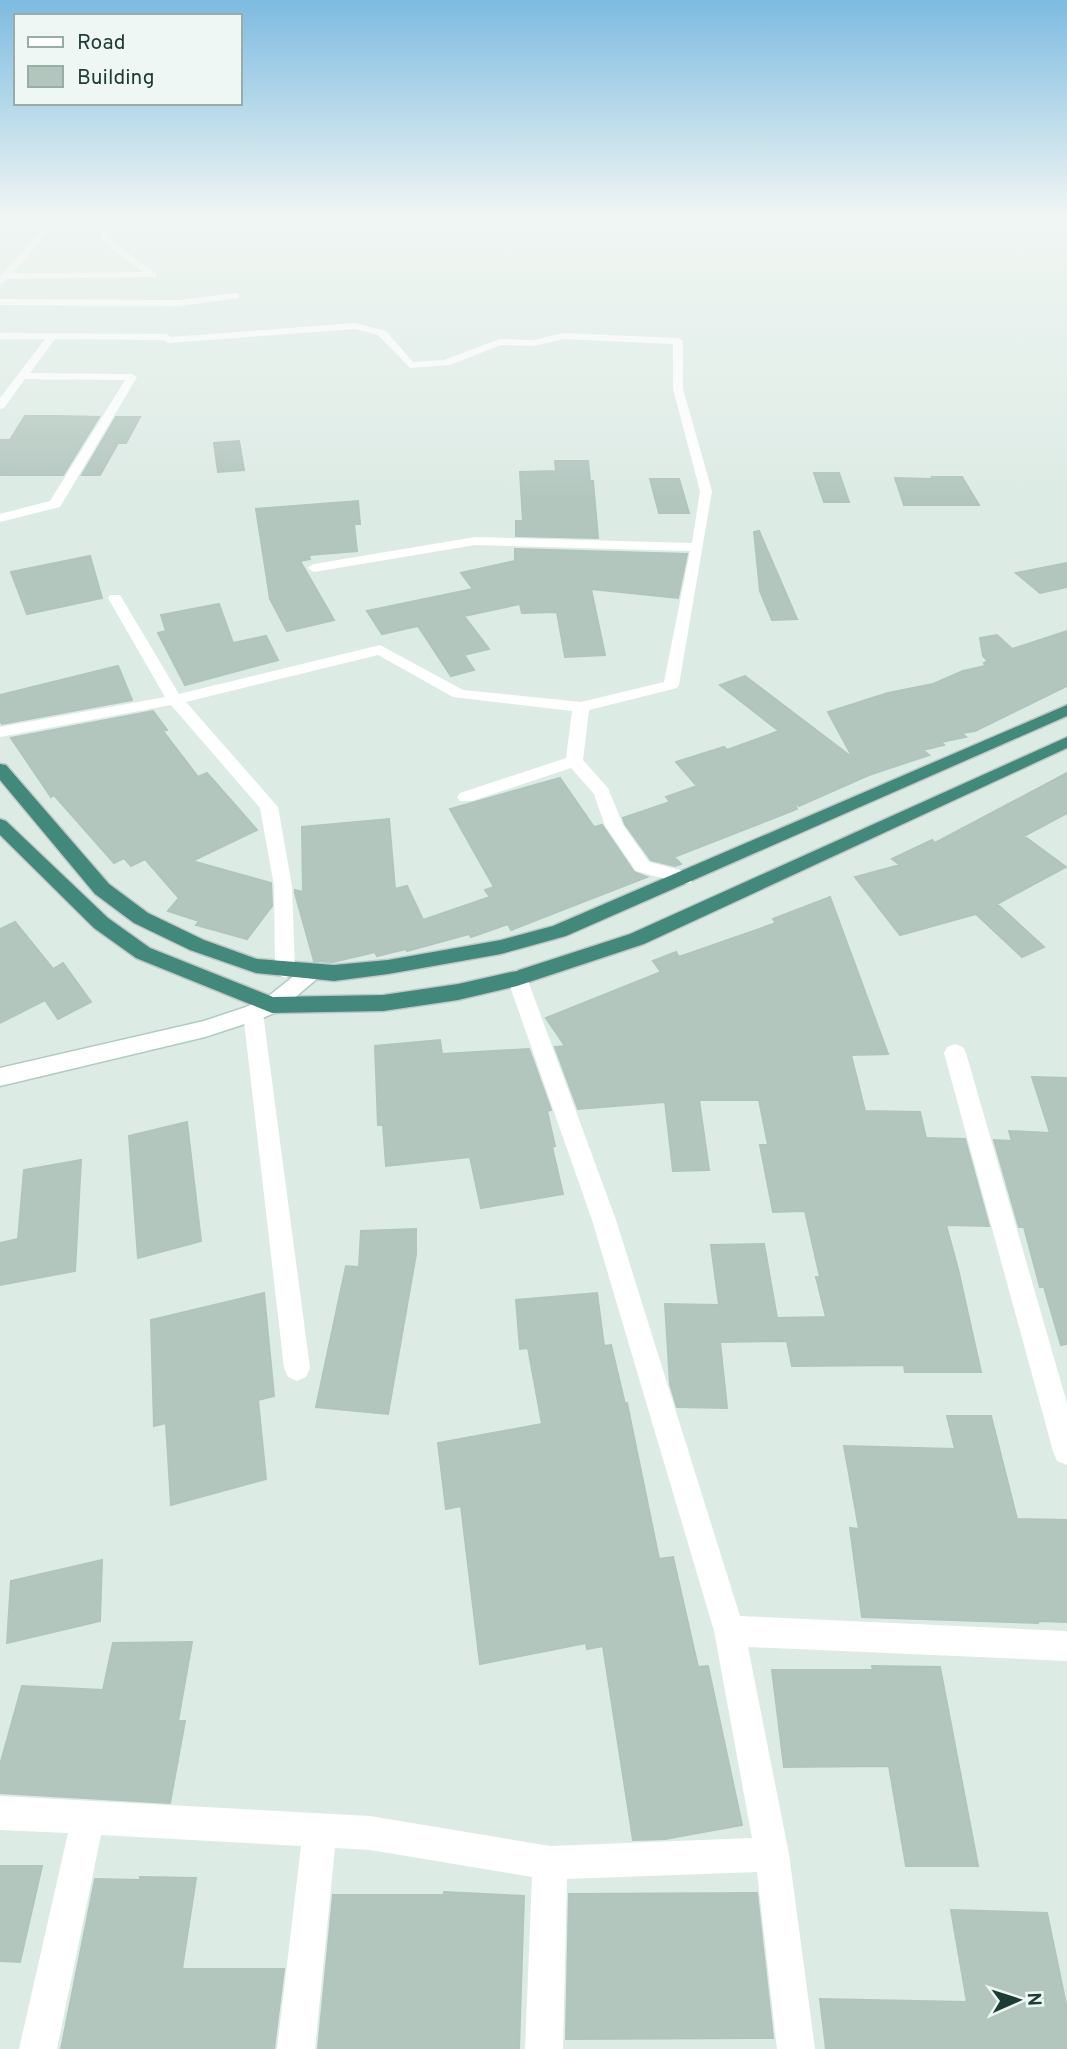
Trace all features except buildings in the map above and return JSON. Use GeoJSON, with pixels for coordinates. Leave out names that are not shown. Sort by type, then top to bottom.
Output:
{"type":"FeatureCollection","features":[{"type":"Feature","properties":{"kind":"highway"},"geometry":{"type":"LineString","coordinates":[[0,769],[102,889],[141,918],[197,945],[256,967],[334,973],[388,967],[501,947],[559,931],[1067,710]]}},
{"type":"Feature","properties":{"kind":"highway"},"geometry":{"type":"LineString","coordinates":[[0,825],[101,923],[143,953],[263,1009],[383,1003],[458,992],[517,978],[637,939],[1065,745]]}},
{"type":"Feature","properties":{"kind":"street"},"geometry":{"type":"LineString","coordinates":[[0,336],[167,338],[355,327],[382,333],[410,365],[446,362],[500,342],[534,343],[564,336],[678,341],[678,389],[706,491],[671,685],[581,707],[459,694],[380,650],[176,700],[0,732]]}},
{"type":"Feature","properties":{"kind":"street"},"geometry":{"type":"LineString","coordinates":[[0,406],[53,335]]}},
{"type":"Feature","properties":{"kind":"street"},"geometry":{"type":"LineString","coordinates":[[0,518],[55,504],[132,377],[22,376]]}},
{"type":"Feature","properties":{"kind":"street"},"geometry":{"type":"LineString","coordinates":[[314,568],[475,541],[698,547]]}},
{"type":"Feature","properties":{"kind":"street"},"geometry":{"type":"LineString","coordinates":[[115,598],[176,700],[269,807],[284,886],[285,970]]}},
{"type":"Feature","properties":{"kind":"street"},"geometry":{"type":"LineString","coordinates":[[581,707],[574,761],[602,792],[614,826],[643,867],[684,878]]}},
{"type":"Feature","properties":{"kind":"street"},"geometry":{"type":"LineString","coordinates":[[466,797],[574,761]]}},
{"type":"Feature","properties":{"kind":"street"},"geometry":{"type":"LineString","coordinates":[[0,1077],[205,1029],[263,1009],[312,972]]}},
{"type":"Feature","properties":{"kind":"street"},"geometry":{"type":"LineString","coordinates":[[517,978],[604,1220],[729,1632],[772,1854],[796,2049]]}},
{"type":"Feature","properties":{"kind":"street"},"geometry":{"type":"LineString","coordinates":[[263,1009],[297,1368]]}},
{"type":"Feature","properties":{"kind":"street"},"geometry":{"type":"LineString","coordinates":[[955,1053],[1067,1451]]}},
{"type":"Feature","properties":{"kind":"street"},"geometry":{"type":"LineString","coordinates":[[729,1632],[1067,1646]]}},
{"type":"Feature","properties":{"kind":"street"},"geometry":{"type":"LineString","coordinates":[[0,1813],[370,1833],[550,1863],[772,1854]]}},
{"type":"Feature","properties":{"kind":"street"},"geometry":{"type":"LineString","coordinates":[[38,2049],[88,1818]]}},
{"type":"Feature","properties":{"kind":"street"},"geometry":{"type":"LineString","coordinates":[[296,2049],[320,1831]]}},
{"type":"Feature","properties":{"kind":"street"},"geometry":{"type":"LineString","coordinates":[[544,2049],[550,1863]]}}]}
